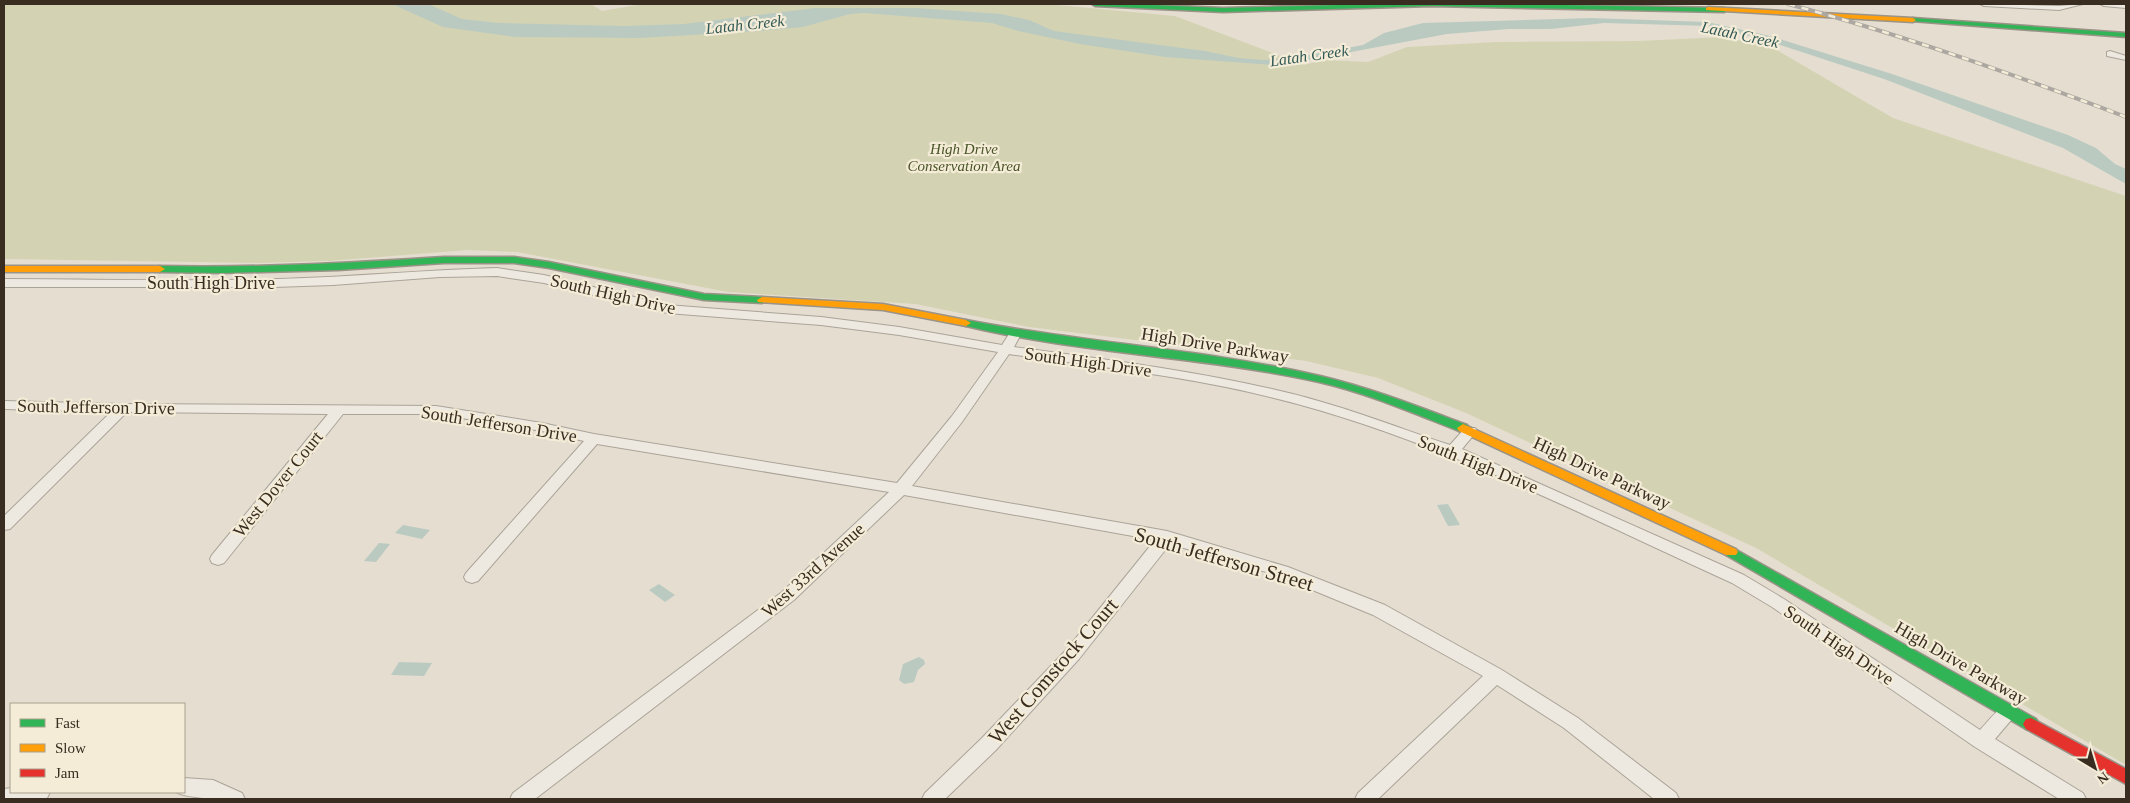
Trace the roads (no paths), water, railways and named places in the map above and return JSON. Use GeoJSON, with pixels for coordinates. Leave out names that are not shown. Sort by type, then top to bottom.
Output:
{"type":"FeatureCollection","features":[{"type":"Feature","properties":{"kind":"main road"},"geometry":{"type":"LineString","coordinates":[[1095,4],[1223,7],[1464,4],[1724,10]]}},
{"type":"Feature","properties":{"kind":"main road"},"geometry":{"type":"LineString","coordinates":[[1595,4],[1963,22],[2126,35]]}},
{"type":"Feature","properties":{"kind":"main road"},"geometry":{"type":"LineString","coordinates":[[1826,4],[1840,4]]}},
{"type":"Feature","properties":{"kind":"main road"},"geometry":{"type":"LineString","coordinates":[[1981,7],[2073,18]]}},
{"type":"Feature","properties":{"kind":"main road","name":"South High Drive"},"geometry":{"type":"LineString","coordinates":[[4,269],[222,270],[338,267],[444,260],[514,260],[549,265],[704,297],[883,307],[915,312],[1015,334]]}},
{"type":"Feature","properties":{"kind":"main road","name":"High Drive Parkway"},"geometry":{"type":"LineString","coordinates":[[1015,334],[1244,364],[1320,379],[1379,396],[1470,431],[1745,558],[2009,712],[2126,777]]}},
{"type":"Feature","properties":{"kind":"street"},"geometry":{"type":"LineString","coordinates":[[1981,7],[2059,8],[2079,4]]}},
{"type":"Feature","properties":{"kind":"street"},"geometry":{"type":"LineString","coordinates":[[2104,4],[2126,6]]}},
{"type":"Feature","properties":{"kind":"street"},"geometry":{"type":"LineString","coordinates":[[2110,54],[2126,58]]}},
{"type":"Feature","properties":{"kind":"street","name":"South High Drive"},"geometry":{"type":"LineString","coordinates":[[4,283],[274,283],[440,273],[497,272],[544,279],[667,309],[821,321],[899,331],[1006,350],[1173,373],[1277,394],[1348,415],[1453,451],[1738,579],[1778,603],[1982,741],[2076,799]]}},
{"type":"Feature","properties":{"kind":"street","name":"West 33rd Avenue"},"geometry":{"type":"LineString","coordinates":[[520,799],[788,596],[901,489],[957,419],[1006,350],[1015,334]]}},
{"type":"Feature","properties":{"kind":"street","name":"South Jefferson Drive"},"geometry":{"type":"LineString","coordinates":[[4,404],[122,408],[436,410],[542,427],[594,439],[901,489]]}},
{"type":"Feature","properties":{"kind":"street"},"geometry":{"type":"LineString","coordinates":[[4,524],[122,408]]}},
{"type":"Feature","properties":{"kind":"street","name":"West Dover Court"},"geometry":{"type":"LineString","coordinates":[[218,559],[339,409]]}},
{"type":"Feature","properties":{"kind":"street"},"geometry":{"type":"LineString","coordinates":[[1453,451],[1470,431]]}},
{"type":"Feature","properties":{"kind":"street"},"geometry":{"type":"LineString","coordinates":[[472,577],[594,439]]}},
{"type":"Feature","properties":{"kind":"street","name":"South Jefferson Street"},"geometry":{"type":"LineString","coordinates":[[901,489],[1167,537],[1282,571],[1379,610],[1496,675],[1571,724],[1669,799]]}},
{"type":"Feature","properties":{"kind":"street","name":"West Comstock Court"},"geometry":{"type":"LineString","coordinates":[[932,799],[989,744],[1073,654],[1167,537]]}},
{"type":"Feature","properties":{"kind":"street"},"geometry":{"type":"LineString","coordinates":[[1365,799],[1496,675]]}},
{"type":"Feature","properties":{"kind":"street"},"geometry":{"type":"LineString","coordinates":[[1982,741],[2009,712]]}},
{"type":"Feature","properties":{"kind":"street"},"geometry":{"type":"LineString","coordinates":[[185,787],[212,789],[235,799]]}},
{"type":"Feature","properties":{"kind":"street"},"geometry":{"type":"LineString","coordinates":[[4,798],[34,793]]}},
{"type":"Feature","properties":{"kind":"water","name":"Latah Creek"},"geometry":{"type":"Polygon","coordinates":[[[392,4],[428,4],[462,19],[499,23],[623,26],[684,24],[815,8],[915,8],[1001,14],[1029,20],[1054,31],[1263,60],[1291,58],[1363,45],[1384,33],[1423,23],[1592,18],[1707,22],[1770,36],[1892,74],[2068,135],[2096,148],[2115,164],[2126,169],[2126,184],[2063,148],[1884,79],[1762,39],[1710,26],[1604,23],[1551,29],[1509,29],[1447,34],[1273,65],[1165,57],[1080,44],[1018,31],[992,23],[864,13],[850,14],[803,27],[760,31],[640,38],[515,37],[443,27],[392,4]]]}},
{"type":"Feature","properties":{"kind":"water"},"geometry":{"type":"Polygon","coordinates":[[[1448,504],[1460,525],[1448,526],[1437,505],[1448,504]]]}},
{"type":"Feature","properties":{"kind":"water"},"geometry":{"type":"Polygon","coordinates":[[[403,525],[430,530],[422,539],[395,533],[403,525]]]}},
{"type":"Feature","properties":{"kind":"water"},"geometry":{"type":"Polygon","coordinates":[[[379,543],[390,544],[376,562],[364,561],[379,543]]]}},
{"type":"Feature","properties":{"kind":"water"},"geometry":{"type":"Polygon","coordinates":[[[659,584],[675,595],[665,602],[649,590],[659,584]]]}},
{"type":"Feature","properties":{"kind":"water"},"geometry":{"type":"Polygon","coordinates":[[[919,657],[924,660],[925,664],[918,670],[914,682],[904,684],[899,680],[903,664],[919,657]]]}},
{"type":"Feature","properties":{"kind":"water"},"geometry":{"type":"Polygon","coordinates":[[[399,662],[432,663],[424,676],[391,675],[399,662]]]}},
{"type":"Feature","properties":{"kind":"railway"},"geometry":{"type":"LineString","coordinates":[[1788,4],[1958,56],[2126,117]]}},
{"type":"Feature","properties":{"kind":"park label","name":"High Drive Conservation Area"},"geometry":{"type":"Point","coordinates":[964,158]}}]}
